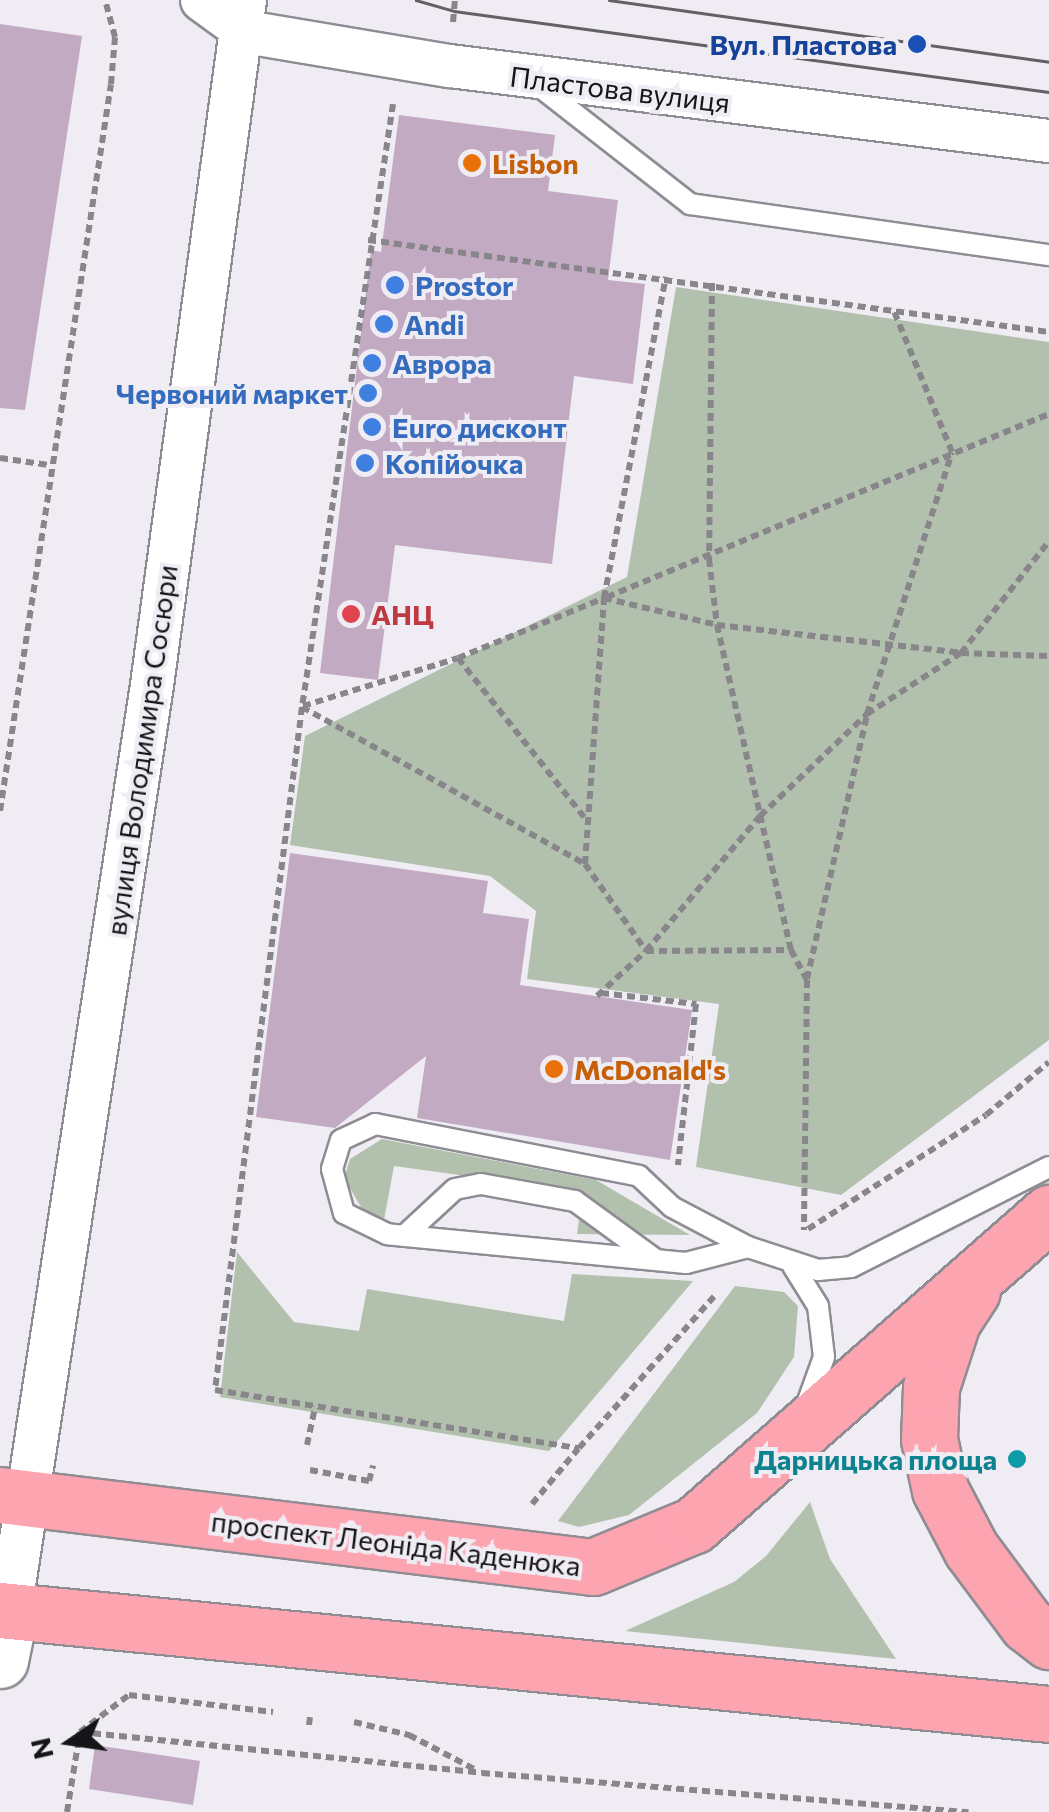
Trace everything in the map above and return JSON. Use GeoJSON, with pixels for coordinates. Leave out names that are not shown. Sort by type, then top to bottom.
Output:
{"type":"FeatureCollection","features":[{"type":"Feature","properties":{"kind":"highway"},"geometry":{"type":"LineString","coordinates":[[1049,1213],[987,1267],[952,1322],[930,1387],[929,1440],[940,1490],[971,1549],[1028,1624],[1049,1641]]}},
{"type":"Feature","properties":{"kind":"highway","name":"проспект Леоніда Каденюка"},"geometry":{"type":"LineString","coordinates":[[15,1498],[593,1567],[694,1525],[987,1267]]}},
{"type":"Feature","properties":{"kind":"highway"},"geometry":{"type":"LineString","coordinates":[[3,1627],[1049,1714]]}},
{"type":"Feature","properties":{"kind":"street","name":"Пластова вулиця"},"geometry":{"type":"LineString","coordinates":[[202,0],[245,16],[529,79],[1049,141]]}},
{"type":"Feature","properties":{"kind":"street","name":"вулиця Володимира Сосюри"},"geometry":{"type":"LineString","coordinates":[[3,1627],[15,1498],[245,16]]}},
{"type":"Feature","properties":{"kind":"lane"},"geometry":{"type":"LineString","coordinates":[[529,79],[690,204],[1049,256]]}},
{"type":"Feature","properties":{"kind":"lane"},"geometry":{"type":"LineString","coordinates":[[748,1247],[686,1263],[370,1230],[344,1214],[335,1199],[335,1152],[351,1132],[387,1125],[639,1176],[672,1207],[794,1266],[851,1267],[1049,1167]]}},
{"type":"Feature","properties":{"kind":"lane"},"geometry":{"type":"LineString","coordinates":[[404,1236],[456,1189],[481,1184],[575,1201],[658,1261]]}},
{"type":"Feature","properties":{"kind":"lane"},"geometry":{"type":"LineString","coordinates":[[794,1266],[818,1306],[824,1357],[798,1430]]}},
{"type":"Feature","properties":{"kind":"path"},"geometry":{"type":"LineString","coordinates":[[0,811],[48,465],[111,84],[115,36],[105,0]]}},
{"type":"Feature","properties":{"kind":"path"},"geometry":{"type":"LineString","coordinates":[[411,101],[394,99],[368,240],[302,707],[215,1390],[579,1448]]}},
{"type":"Feature","properties":{"kind":"path"},"geometry":{"type":"LineString","coordinates":[[368,240],[712,283],[1049,332]]}},
{"type":"Feature","properties":{"kind":"path"},"geometry":{"type":"LineString","coordinates":[[585,864],[604,598],[666,278]]}},
{"type":"Feature","properties":{"kind":"path"},"geometry":{"type":"LineString","coordinates":[[712,283],[709,559],[717,625],[791,950],[807,980]]}},
{"type":"Feature","properties":{"kind":"path"},"geometry":{"type":"LineString","coordinates":[[893,309],[952,452],[867,714],[807,980],[804,1231],[986,1115],[1049,1062]]}},
{"type":"Feature","properties":{"kind":"path"},"geometry":{"type":"LineString","coordinates":[[302,707],[458,658],[709,559],[952,452],[1049,414]]}},
{"type":"Feature","properties":{"kind":"path"},"geometry":{"type":"LineString","coordinates":[[0,458],[48,465]]}},
{"type":"Feature","properties":{"kind":"path"},"geometry":{"type":"LineString","coordinates":[[672,1207],[699,1013],[696,1004],[599,994],[646,951],[760,816],[867,714],[961,653],[1049,542]]}},
{"type":"Feature","properties":{"kind":"path"},"geometry":{"type":"LineString","coordinates":[[604,598],[717,625],[961,653],[1049,656]]}},
{"type":"Feature","properties":{"kind":"path"},"geometry":{"type":"LineString","coordinates":[[458,658],[588,821]]}},
{"type":"Feature","properties":{"kind":"path"},"geometry":{"type":"LineString","coordinates":[[302,707],[585,864],[646,951]]}},
{"type":"Feature","properties":{"kind":"path"},"geometry":{"type":"LineString","coordinates":[[646,951],[791,950]]}},
{"type":"Feature","properties":{"kind":"path"},"geometry":{"type":"LineString","coordinates":[[527,1510],[724,1286]]}},
{"type":"Feature","properties":{"kind":"path"},"geometry":{"type":"LineString","coordinates":[[306,1445],[315,1406]]}},
{"type":"Feature","properties":{"kind":"path"},"geometry":{"type":"LineString","coordinates":[[310,1470],[369,1481],[373,1466]]}},
{"type":"Feature","properties":{"kind":"path"},"geometry":{"type":"LineString","coordinates":[[67,1812],[80,1732],[130,1695],[273,1712]]}},
{"type":"Feature","properties":{"kind":"path"},"geometry":{"type":"LineString","coordinates":[[354,1722],[409,1735],[482,1774]]}},
{"type":"Feature","properties":{"kind":"path"},"geometry":{"type":"LineString","coordinates":[[80,1732],[482,1774],[968,1812]]}},
{"type":"Feature","properties":{"kind":"green space"},"geometry":{"type":"Polygon","coordinates":[[[676,287],[1049,342],[1049,1040],[841,1195],[696,1167],[719,1004],[527,979],[536,911],[490,876],[290,845],[305,736],[627,577],[676,287]]]}},
{"type":"Feature","properties":{"kind":"green space"},"geometry":{"type":"Polygon","coordinates":[[[382,1139],[596,1180],[690,1235],[577,1234],[583,1192],[394,1166],[384,1220],[365,1214],[344,1178],[350,1159],[382,1139]]]}},
{"type":"Feature","properties":{"kind":"green space"},"geometry":{"type":"Polygon","coordinates":[[[237,1252],[294,1322],[359,1331],[367,1289],[564,1321],[572,1274],[693,1281],[549,1451],[220,1397],[237,1252]]]}},
{"type":"Feature","properties":{"kind":"green space"},"geometry":{"type":"Polygon","coordinates":[[[735,1286],[784,1292],[798,1306],[794,1357],[757,1413],[629,1515],[579,1527],[558,1521],[735,1286]]]}},
{"type":"Feature","properties":{"kind":"green space"},"geometry":{"type":"Polygon","coordinates":[[[810,1502],[830,1559],[896,1659],[625,1631],[734,1582],[766,1556],[810,1502]]]}},
{"type":"Feature","properties":{"kind":"building"},"geometry":{"type":"Polygon","coordinates":[[[0,24],[82,36],[25,410],[0,408],[0,24]]]}},
{"type":"Feature","properties":{"kind":"building"},"geometry":{"type":"Polygon","coordinates":[[[399,115],[555,135],[548,191],[618,200],[608,280],[645,284],[633,384],[574,376],[552,564],[395,545],[378,680],[320,673],[371,250],[381,252],[399,115]]]}},
{"type":"Feature","properties":{"kind":"building"},"geometry":{"type":"Polygon","coordinates":[[[290,853],[488,881],[483,913],[529,919],[520,985],[692,1010],[670,1160],[417,1118],[426,1056],[335,1128],[256,1117],[290,853]]]}},
{"type":"Feature","properties":{"kind":"building"},"geometry":{"type":"Polygon","coordinates":[[[95,1745],[200,1761],[193,1805],[89,1789],[95,1745]]]}},
{"type":"Feature","properties":{"kind":"tram line"},"geometry":{"type":"LineString","coordinates":[[416,0],[454,11],[1049,92]]}},
{"type":"Feature","properties":{"kind":"tram line"},"geometry":{"type":"LineString","coordinates":[[609,0],[1049,62]]}},
{"type":"Feature","properties":{"kind":"place","name":"Вул. Пластова"},"geometry":{"type":"Point","coordinates":[917,44]}},
{"type":"Feature","properties":{"kind":"place","name":"Lisbon"},"geometry":{"type":"Point","coordinates":[472,163]}},
{"type":"Feature","properties":{"kind":"place","name":"Prostor"},"geometry":{"type":"Point","coordinates":[395,285]}},
{"type":"Feature","properties":{"kind":"place","name":"Andi"},"geometry":{"type":"Point","coordinates":[384,324]}},
{"type":"Feature","properties":{"kind":"place","name":"Аврора"},"geometry":{"type":"Point","coordinates":[372,363]}},
{"type":"Feature","properties":{"kind":"place","name":"Червоний маркет"},"geometry":{"type":"Point","coordinates":[368,393]}},
{"type":"Feature","properties":{"kind":"place","name":"Euro дисконт"},"geometry":{"type":"Point","coordinates":[372,427]}},
{"type":"Feature","properties":{"kind":"place","name":"Копійочка"},"geometry":{"type":"Point","coordinates":[365,463]}},
{"type":"Feature","properties":{"kind":"place","name":"АНЦ"},"geometry":{"type":"Point","coordinates":[351,614]}},
{"type":"Feature","properties":{"kind":"place","name":"McDonald's"},"geometry":{"type":"Point","coordinates":[554,1069]}},
{"type":"Feature","properties":{"kind":"place","name":"Дарницька площа"},"geometry":{"type":"Point","coordinates":[1017,1459]}}]}
